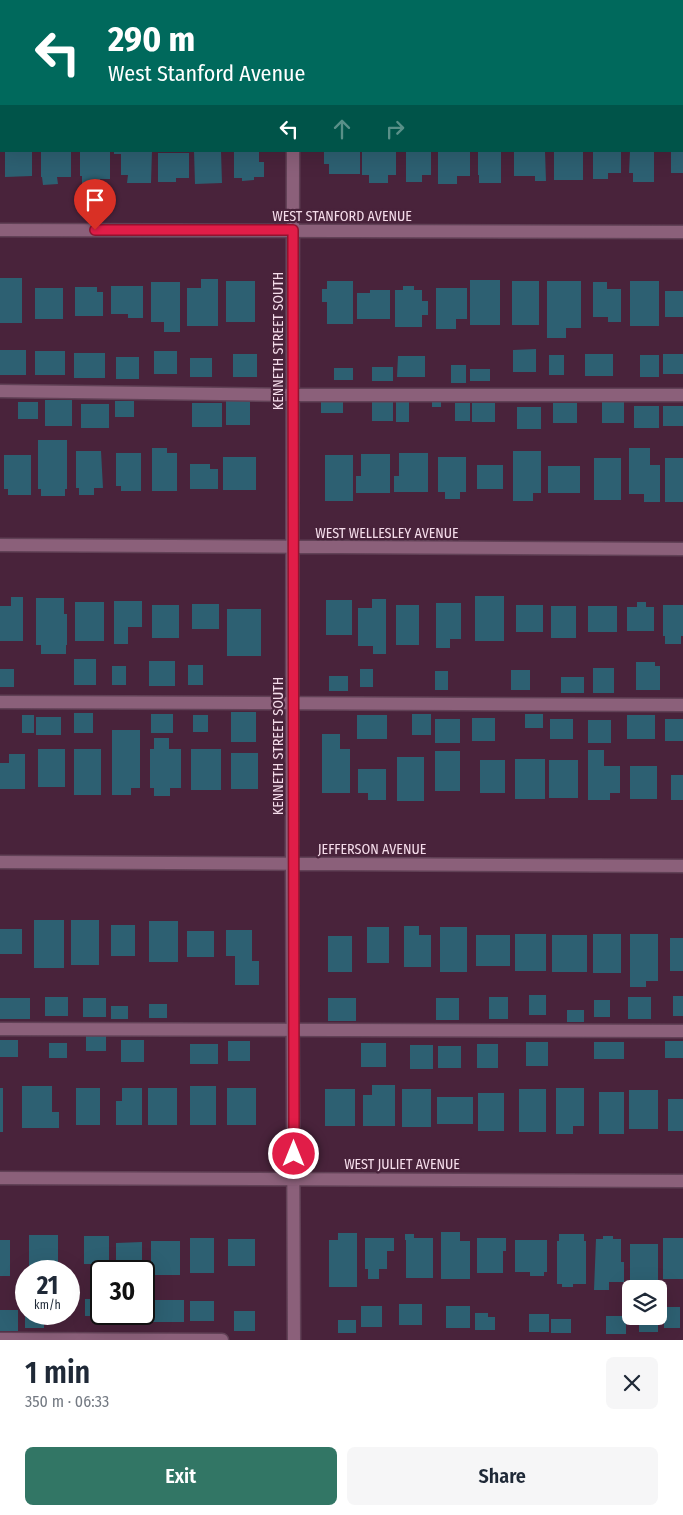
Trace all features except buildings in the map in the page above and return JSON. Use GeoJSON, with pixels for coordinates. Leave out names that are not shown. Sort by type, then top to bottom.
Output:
{"type":"FeatureCollection","features":[{"type":"Feature","properties":{"kind":"street","name":"KENNETH STREET SOUTH"},"geometry":{"type":"LineString","coordinates":[[293,152],[292,864],[294,1340]]}},
{"type":"Feature","properties":{"kind":"street","name":"WEST STANFORD AVENUE"},"geometry":{"type":"LineString","coordinates":[[0,230],[683,232]]}},
{"type":"Feature","properties":{"kind":"street"},"geometry":{"type":"LineString","coordinates":[[0,391],[293,395],[683,395]]}},
{"type":"Feature","properties":{"kind":"street","name":"WEST WELLESLEY AVENUE"},"geometry":{"type":"LineString","coordinates":[[0,545],[683,549]]}},
{"type":"Feature","properties":{"kind":"street"},"geometry":{"type":"LineString","coordinates":[[0,702],[683,705]]}},
{"type":"Feature","properties":{"kind":"street","name":"JEFFERSON AVENUE"},"geometry":{"type":"LineString","coordinates":[[0,862],[683,866]]}},
{"type":"Feature","properties":{"kind":"street"},"geometry":{"type":"LineString","coordinates":[[0,1028],[683,1031]]}},
{"type":"Feature","properties":{"kind":"street","name":"WEST JULIET AVENUE"},"geometry":{"type":"LineString","coordinates":[[0,1178],[683,1181]]}},
{"type":"Feature","properties":{"kind":"street"},"geometry":{"type":"LineString","coordinates":[[0,1339],[222,1340]]}},
{"type":"Feature","properties":{"kind":"route"},"geometry":{"type":"LineString","coordinates":[[95,230],[293,230],[292,864],[294,1154]]}}]}
